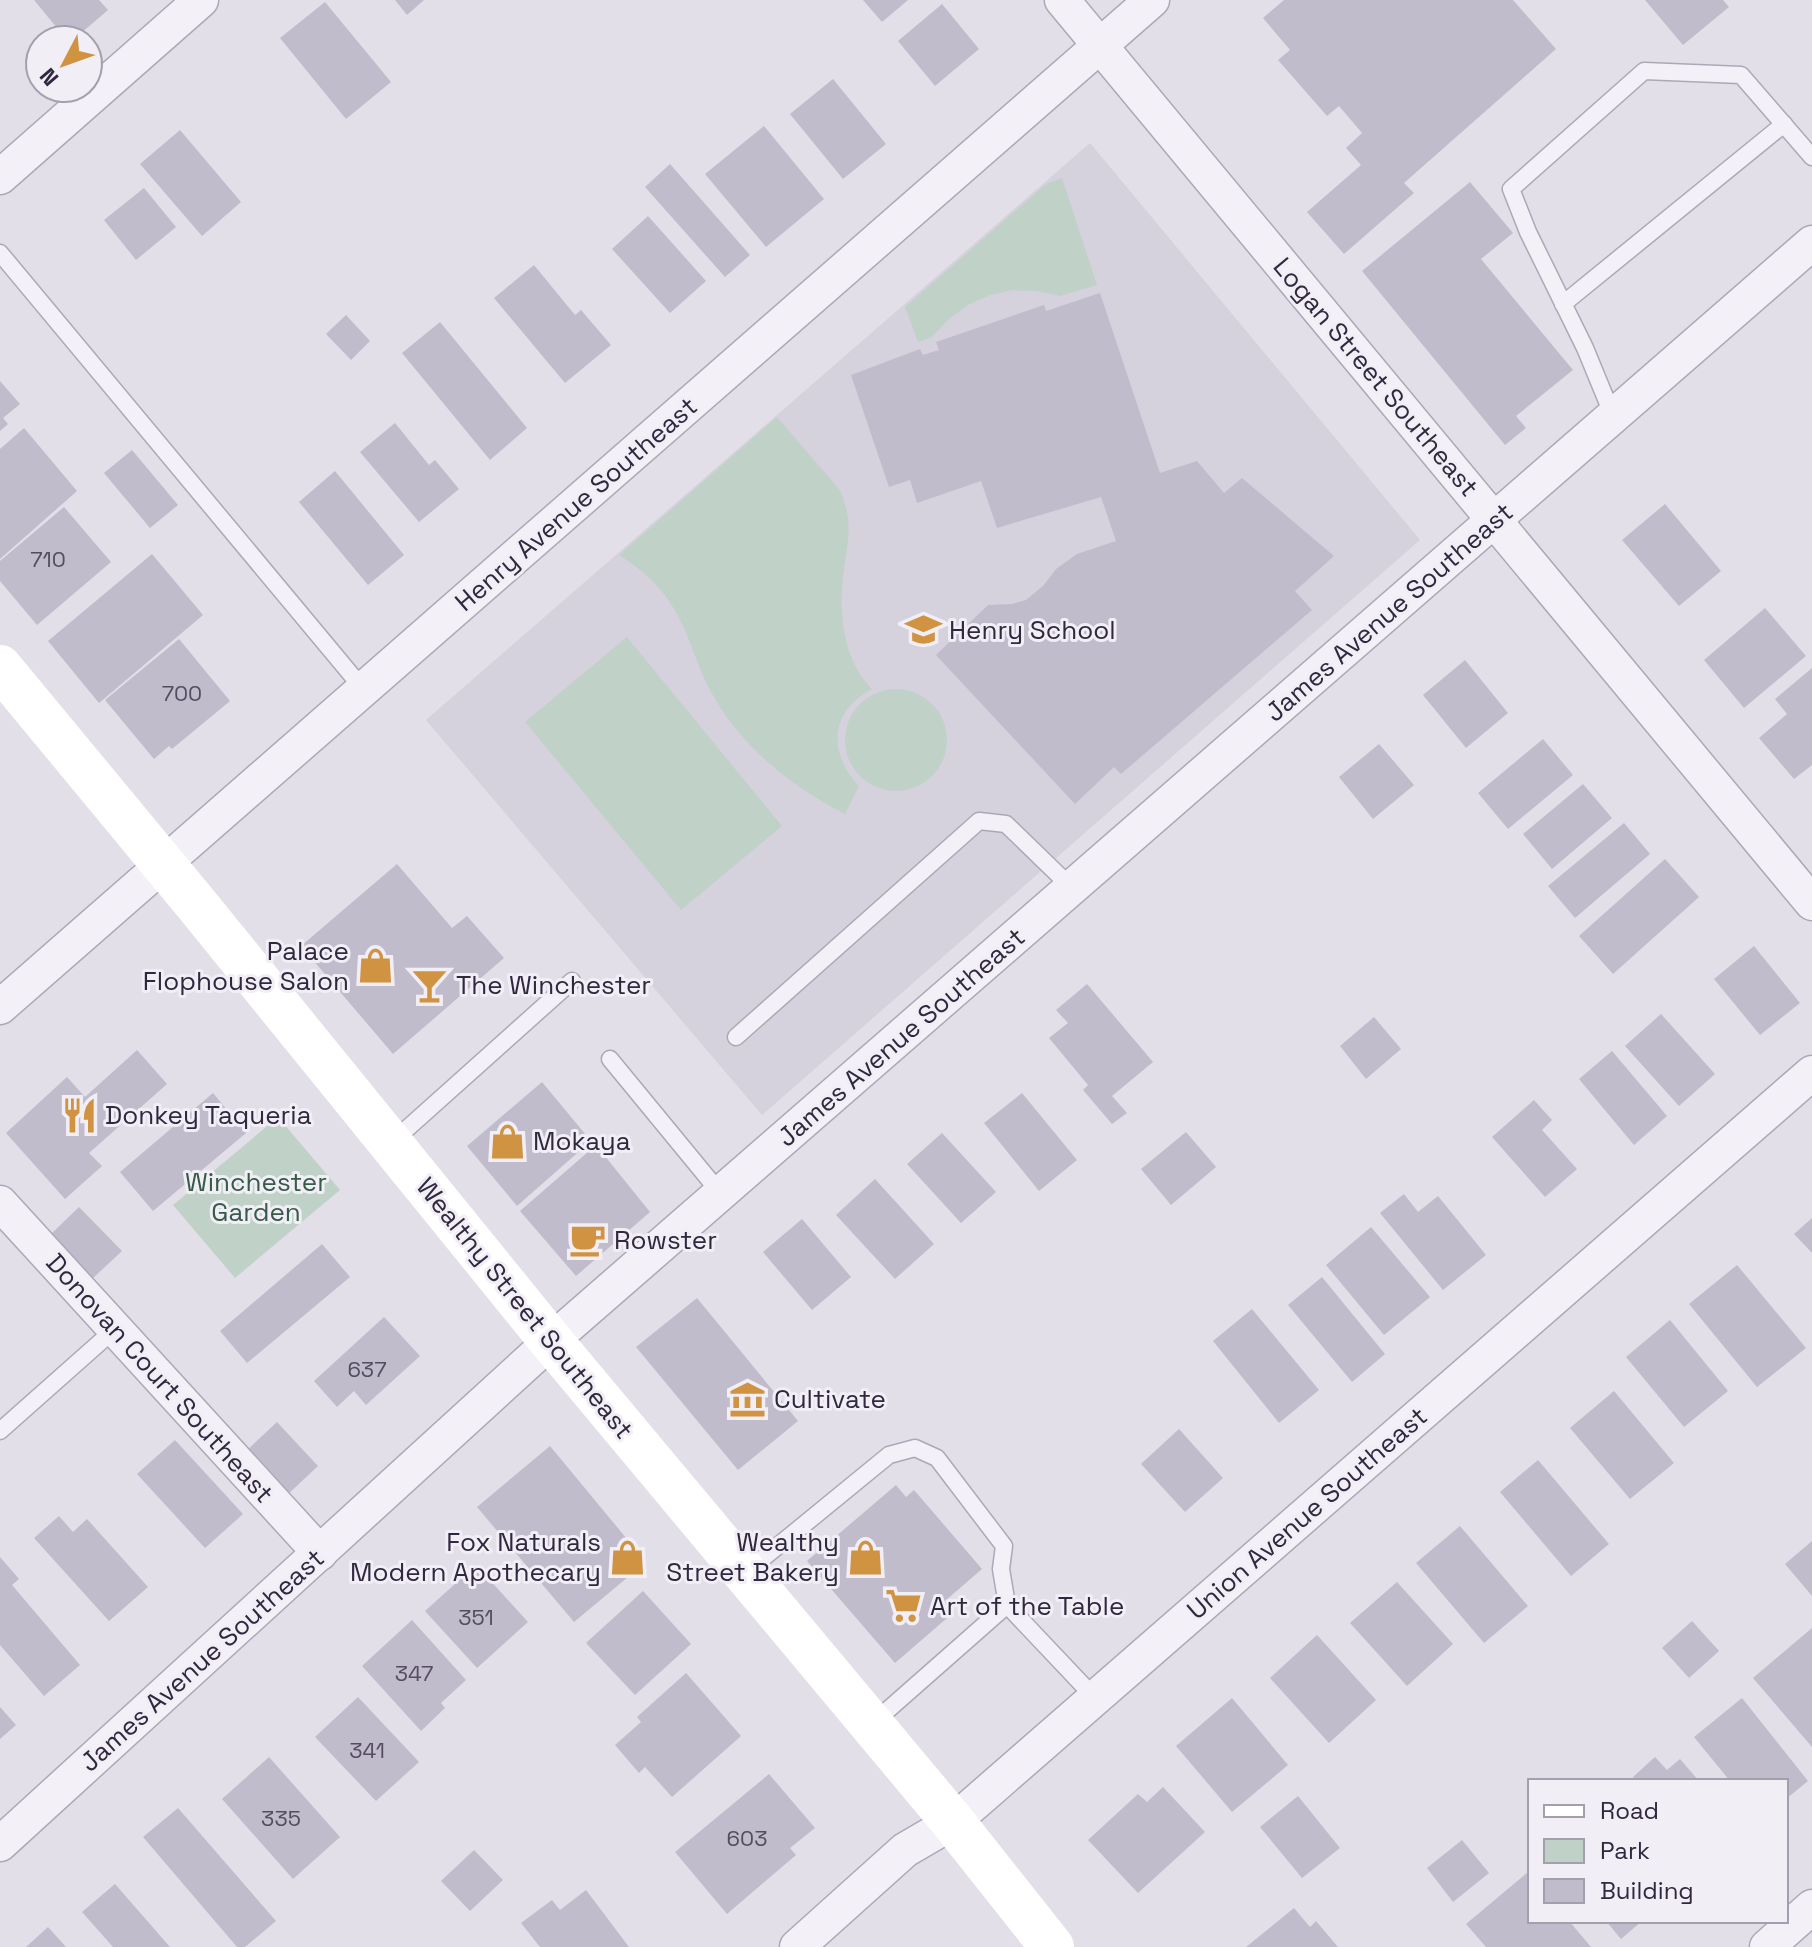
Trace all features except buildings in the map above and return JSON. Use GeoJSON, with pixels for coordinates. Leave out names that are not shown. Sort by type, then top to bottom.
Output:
{"type":"FeatureCollection","features":[{"type":"Feature","properties":{"kind":"main road","name":"Wealthy Street Southeast"},"geometry":{"type":"LineString","coordinates":[[0,667],[551,1341],[953,1822],[1052,1947]]}},
{"type":"Feature","properties":{"kind":"street"},"geometry":{"type":"LineString","coordinates":[[0,177],[201,0]]}},
{"type":"Feature","properties":{"kind":"street","name":"Logan Street Southeast"},"geometry":{"type":"LineString","coordinates":[[1062,0],[1812,903]]}},
{"type":"Feature","properties":{"kind":"street","name":"Henry Avenue Southeast"},"geometry":{"type":"LineString","coordinates":[[0,1007],[1152,0]]}},
{"type":"Feature","properties":{"kind":"street","name":"James Avenue Southeast"},"geometry":{"type":"LineString","coordinates":[[0,1844],[551,1341],[1812,243]]}},
{"type":"Feature","properties":{"kind":"street","name":"Union Avenue Southeast"},"geometry":{"type":"LineString","coordinates":[[797,1947],[905,1850],[953,1822],[1812,1073]]}},
{"type":"Feature","properties":{"kind":"street","name":"Donovan Court Southeast"},"geometry":{"type":"LineString","coordinates":[[0,1203],[320,1553]]}},
{"type":"Feature","properties":{"kind":"street"},"geometry":{"type":"LineString","coordinates":[[1767,1947],[1812,1907]]}},
{"type":"Feature","properties":{"kind":"lane"},"geometry":{"type":"LineString","coordinates":[[1613,416],[1511,189],[1644,71],[1741,75],[1812,157]]}},
{"type":"Feature","properties":{"kind":"lane"},"geometry":{"type":"LineString","coordinates":[[1563,304],[1784,124]]}},
{"type":"Feature","properties":{"kind":"lane"},"geometry":{"type":"LineString","coordinates":[[0,253],[364,690]]}},
{"type":"Feature","properties":{"kind":"lane"},"geometry":{"type":"LineString","coordinates":[[736,1037],[979,821],[1006,824],[1072,888]]}},
{"type":"Feature","properties":{"kind":"lane"},"geometry":{"type":"LineString","coordinates":[[390,1144],[572,981]]}},
{"type":"Feature","properties":{"kind":"lane"},"geometry":{"type":"LineString","coordinates":[[610,1059],[721,1194]]}},
{"type":"Feature","properties":{"kind":"lane"},"geometry":{"type":"LineString","coordinates":[[0,1431],[115,1329]]}},
{"type":"Feature","properties":{"kind":"lane"},"geometry":{"type":"LineString","coordinates":[[745,1573],[889,1455],[915,1448],[937,1458],[1004,1546],[1001,1569],[1007,1605],[1095,1698]]}},
{"type":"Feature","properties":{"kind":"lane"},"geometry":{"type":"LineString","coordinates":[[872,1724],[1007,1605]]}},
{"type":"Feature","properties":{"kind":"shaded area","name":"Henry School"},"geometry":{"type":"Polygon","coordinates":[[[1090,143],[1420,540],[762,1115],[426,720],[1090,143]]]}},
{"type":"Feature","properties":{"kind":"green space"},"geometry":{"type":"Polygon","coordinates":[[[1062,178],[1097,285],[1060,296],[1013,290],[990,295],[968,305],[932,337],[918,342],[905,307],[1046,184],[1062,178]]]}},
{"type":"Feature","properties":{"kind":"green space"},"geometry":{"type":"Polygon","coordinates":[[[777,417],[839,489],[847,510],[848,538],[842,585],[844,633],[854,663],[872,689],[847,709],[838,734],[842,760],[859,786],[845,814],[786,777],[736,729],[710,690],[669,601],[647,576],[619,555],[777,417]]]}},
{"type":"Feature","properties":{"kind":"green space"},"geometry":{"type":"Polygon","coordinates":[[[627,637],[782,826],[681,910],[525,722],[627,637]]]}},
{"type":"Feature","properties":{"kind":"green space"},"geometry":{"type":"Polygon","coordinates":[[[896,689],[915,693],[932,704],[943,721],[947,740],[943,759],[932,776],[915,787],[896,791],[877,787],[860,776],[849,759],[845,740],[849,721],[860,704],[877,693],[896,689]]]}},
{"type":"Feature","properties":{"kind":"green space","name":"Winchester Garden"},"geometry":{"type":"Polygon","coordinates":[[[278,1117],[340,1190],[235,1278],[173,1205],[278,1117]]]}},
{"type":"Feature","properties":{"kind":"place","name":"Henry School"},"geometry":{"type":"Point","coordinates":[923,630]}},
{"type":"Feature","properties":{"kind":"place","name":"Palace Flophouse Salon"},"geometry":{"type":"Point","coordinates":[375,966]}},
{"type":"Feature","properties":{"kind":"place","name":"The Winchester"},"geometry":{"type":"Point","coordinates":[430,985]}},
{"type":"Feature","properties":{"kind":"place","name":"Donkey Taqueria"},"geometry":{"type":"Point","coordinates":[79,1115]}},
{"type":"Feature","properties":{"kind":"place","name":"Mokaya"},"geometry":{"type":"Point","coordinates":[507,1141]}},
{"type":"Feature","properties":{"kind":"place","name":"Rowster"},"geometry":{"type":"Point","coordinates":[588,1240]}},
{"type":"Feature","properties":{"kind":"place","name":"Cultivate"},"geometry":{"type":"Point","coordinates":[748,1399]}},
{"type":"Feature","properties":{"kind":"place","name":"Fox Naturals Modern Apothecary"},"geometry":{"type":"Point","coordinates":[627,1557]}},
{"type":"Feature","properties":{"kind":"place","name":"Wealthy Street Bakery"},"geometry":{"type":"Point","coordinates":[865,1557]}},
{"type":"Feature","properties":{"kind":"place","name":"Art of the Table"},"geometry":{"type":"Point","coordinates":[904,1606]}}]}
